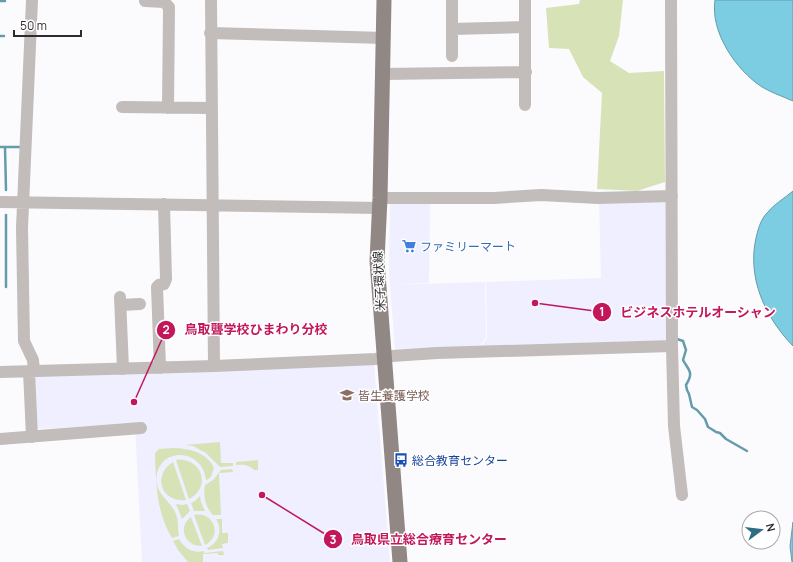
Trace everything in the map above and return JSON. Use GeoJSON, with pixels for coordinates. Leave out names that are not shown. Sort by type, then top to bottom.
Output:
{"type":"FeatureCollection","features":[{"type":"Feature","properties":{"kind":"main road","name":"米子環状線"},"geometry":{"type":"LineString","coordinates":[[384,0],[377,261],[400,562]]}},
{"type":"Feature","properties":{"kind":"street"},"geometry":{"type":"LineString","coordinates":[[32,0],[22,228],[24,341],[33,360],[31,371],[32,438]]}},
{"type":"Feature","properties":{"kind":"street"},"geometry":{"type":"LineString","coordinates":[[142,0],[164,2],[169,7],[168,108]]}},
{"type":"Feature","properties":{"kind":"street"},"geometry":{"type":"LineString","coordinates":[[210,0],[214,366]]}},
{"type":"Feature","properties":{"kind":"street"},"geometry":{"type":"LineString","coordinates":[[452,0],[452,56]]}},
{"type":"Feature","properties":{"kind":"street"},"geometry":{"type":"LineString","coordinates":[[525,0],[525,105]]}},
{"type":"Feature","properties":{"kind":"street"},"geometry":{"type":"LineString","coordinates":[[671,0],[672,346],[674,426],[682,495]]}},
{"type":"Feature","properties":{"kind":"street"},"geometry":{"type":"LineString","coordinates":[[452,29],[525,27]]}},
{"type":"Feature","properties":{"kind":"street"},"geometry":{"type":"LineString","coordinates":[[210,34],[384,38]]}},
{"type":"Feature","properties":{"kind":"street"},"geometry":{"type":"LineString","coordinates":[[382,74],[526,72]]}},
{"type":"Feature","properties":{"kind":"street"},"geometry":{"type":"LineString","coordinates":[[122,107],[211,108]]}},
{"type":"Feature","properties":{"kind":"street"},"geometry":{"type":"LineString","coordinates":[[0,202],[212,205],[379,203],[438,197],[494,198],[541,195],[598,198],[672,196]]}},
{"type":"Feature","properties":{"kind":"street"},"geometry":{"type":"LineString","coordinates":[[160,368],[157,287],[164,284],[166,279],[164,204]]}},
{"type":"Feature","properties":{"kind":"street"},"geometry":{"type":"LineString","coordinates":[[122,369],[121,301],[140,304]]}},
{"type":"Feature","properties":{"kind":"street"},"geometry":{"type":"LineString","coordinates":[[0,372],[214,366],[376,359],[384,357],[437,353],[672,346]]}},
{"type":"Feature","properties":{"kind":"street"},"geometry":{"type":"LineString","coordinates":[[0,439],[32,438],[141,428]]}},
{"type":"Feature","properties":{"kind":"shaded area"},"geometry":{"type":"Polygon","coordinates":[[[669,199],[668,340],[480,347],[487,339],[486,282],[601,278],[599,200],[669,199]]]}},
{"type":"Feature","properties":{"kind":"shaded area","name":"ファミリーマート"},"geometry":{"type":"Polygon","coordinates":[[[430,200],[429,283],[390,285],[390,203],[430,200]]]}},
{"type":"Feature","properties":{"kind":"shaded area"},"geometry":{"type":"Polygon","coordinates":[[[485,282],[486,338],[479,347],[395,350],[390,285],[485,282]]]}},
{"type":"Feature","properties":{"kind":"shaded area"},"geometry":{"type":"Polygon","coordinates":[[[374,363],[390,562],[142,562],[135,424],[38,429],[35,426],[33,378],[36,375],[374,363]]]}},
{"type":"Feature","properties":{"kind":"green space"},"geometry":{"type":"Polygon","coordinates":[[[580,0],[623,0],[619,36],[610,61],[629,73],[664,71],[665,182],[637,191],[597,189],[602,93],[583,77],[569,49],[549,48],[546,8],[579,4],[580,0]]]}},
{"type":"Feature","properties":{"kind":"green space"},"geometry":{"type":"Polygon","coordinates":[[[220,442],[221,463],[233,463],[233,466],[220,467],[206,453],[193,446],[185,445],[220,442]]]}},
{"type":"Feature","properties":{"kind":"green space"},"geometry":{"type":"Polygon","coordinates":[[[172,448],[196,452],[207,458],[214,468],[211,477],[206,480],[201,466],[190,457],[183,455],[176,455],[164,461],[160,466],[156,477],[155,453],[159,449],[172,448]]]}},
{"type":"Feature","properties":{"kind":"green space"},"geometry":{"type":"Polygon","coordinates":[[[176,460],[185,460],[192,463],[198,468],[201,474],[202,481],[200,487],[196,494],[189,499],[176,460]]]}},
{"type":"Feature","properties":{"kind":"green space"},"geometry":{"type":"Polygon","coordinates":[[[258,460],[258,470],[254,470],[246,465],[236,465],[236,462],[258,460]]]}},
{"type":"Feature","properties":{"kind":"green space"},"geometry":{"type":"Polygon","coordinates":[[[173,462],[186,500],[177,500],[170,497],[165,493],[162,487],[161,481],[163,474],[167,467],[173,462]]]}},
{"type":"Feature","properties":{"kind":"green space"},"geometry":{"type":"Polygon","coordinates":[[[232,469],[233,472],[219,473],[221,515],[213,515],[205,501],[205,485],[213,480],[221,470],[232,469]]]}},
{"type":"Feature","properties":{"kind":"green space"},"geometry":{"type":"Polygon","coordinates":[[[157,486],[176,514],[179,536],[172,538],[163,518],[157,486]]]}},
{"type":"Feature","properties":{"kind":"green space"},"geometry":{"type":"Polygon","coordinates":[[[200,496],[205,511],[194,511],[191,503],[200,496]]]}},
{"type":"Feature","properties":{"kind":"green space"},"geometry":{"type":"Polygon","coordinates":[[[176,504],[187,504],[190,511],[182,519],[176,504]]]}},
{"type":"Feature","properties":{"kind":"green space"},"geometry":{"type":"Polygon","coordinates":[[[194,515],[207,517],[214,525],[214,536],[211,541],[205,545],[194,515]]]}},
{"type":"Feature","properties":{"kind":"green space"},"geometry":{"type":"Polygon","coordinates":[[[191,517],[202,546],[191,543],[185,536],[184,526],[191,517]]]}},
{"type":"Feature","properties":{"kind":"green space"},"geometry":{"type":"Polygon","coordinates":[[[216,519],[222,519],[222,533],[228,533],[228,543],[222,544],[223,548],[208,550],[207,548],[217,540],[219,536],[219,527],[216,519]]]}},
{"type":"Feature","properties":{"kind":"green space"},"geometry":{"type":"Polygon","coordinates":[[[179,539],[189,550],[196,552],[204,551],[204,553],[223,551],[224,555],[218,555],[218,553],[203,554],[203,562],[188,562],[173,541],[179,539]]]}},
{"type":"Feature","properties":{"kind":"water"},"geometry":{"type":"Polygon","coordinates":[[[715,0],[793,0],[793,101],[762,87],[752,80],[734,60],[721,37],[717,25],[715,0]]]}},
{"type":"Feature","properties":{"kind":"water"},"geometry":{"type":"Polygon","coordinates":[[[793,191],[793,346],[774,323],[761,296],[756,282],[754,253],[757,235],[763,218],[773,207],[793,191]]]}},
{"type":"Feature","properties":{"kind":"water"},"geometry":{"type":"Polygon","coordinates":[[[793,522],[793,562],[792,562],[790,546],[793,522]]]}},
{"type":"Feature","properties":{"kind":"waterway"},"geometry":{"type":"LineString","coordinates":[[0,1],[5,1]]}},
{"type":"Feature","properties":{"kind":"waterway"},"geometry":{"type":"LineString","coordinates":[[0,147],[22,147]]}},
{"type":"Feature","properties":{"kind":"waterway"},"geometry":{"type":"LineString","coordinates":[[5,147],[6,190]]}},
{"type":"Feature","properties":{"kind":"waterway"},"geometry":{"type":"LineString","coordinates":[[6,215],[6,287]]}},
{"type":"Feature","properties":{"kind":"waterway"},"geometry":{"type":"LineString","coordinates":[[677,339],[683,341],[686,350],[683,360],[690,372],[690,377],[686,385],[692,407],[705,419],[708,427],[747,451]]}},
{"type":"Feature","properties":{"kind":"place","name":"ファミリーマート"},"geometry":{"type":"Point","coordinates":[409,246]}},
{"type":"Feature","properties":{"kind":"place","name":"ビジネスホテルオーシャン"},"geometry":{"type":"Point","coordinates":[535,303]}},
{"type":"Feature","properties":{"kind":"place","name":"皆生養護学校"},"geometry":{"type":"Point","coordinates":[347,395]}},
{"type":"Feature","properties":{"kind":"place","name":"鳥取聾学校ひまわり分校"},"geometry":{"type":"Point","coordinates":[134,402]}},
{"type":"Feature","properties":{"kind":"place","name":"総合教育センター"},"geometry":{"type":"Point","coordinates":[401,460]}},
{"type":"Feature","properties":{"kind":"place","name":"鳥取県立総合療育センター"},"geometry":{"type":"Point","coordinates":[262,495]}}]}
